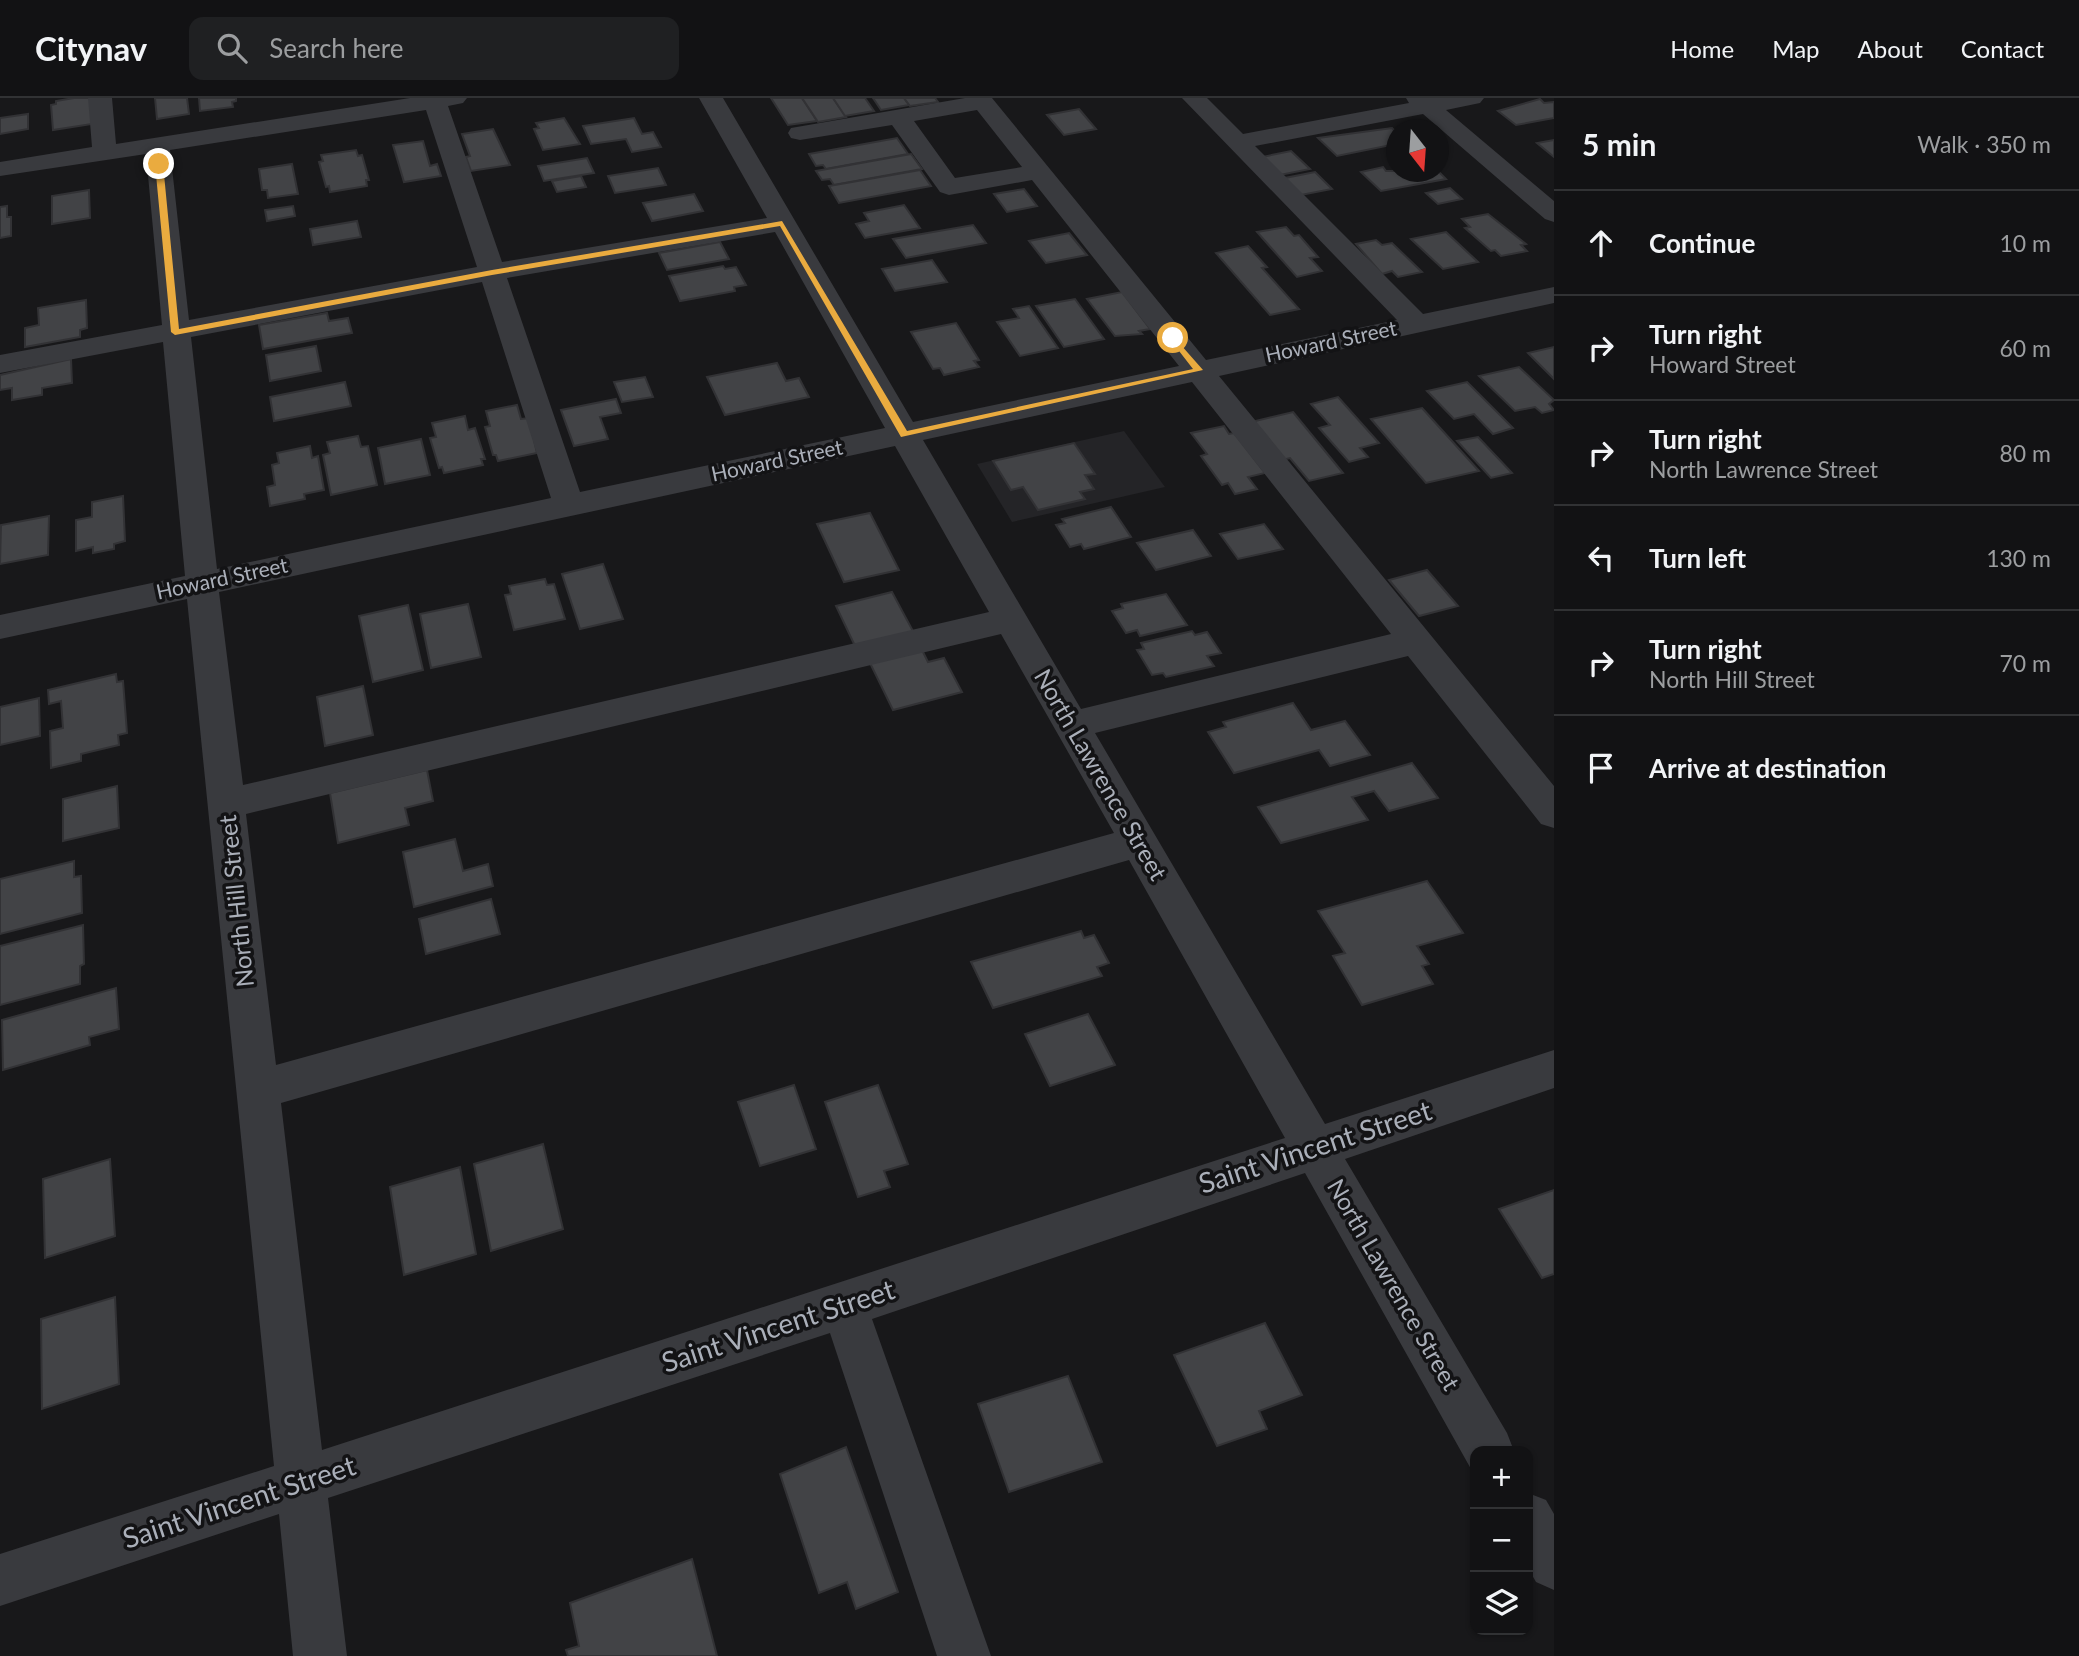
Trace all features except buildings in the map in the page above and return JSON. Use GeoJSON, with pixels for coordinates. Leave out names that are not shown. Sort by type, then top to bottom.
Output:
{"type":"FeatureCollection","features":[{"type":"Feature","properties":{"kind":"street"},"geometry":{"type":"LineString","coordinates":[[100,98],[105,153]]}},
{"type":"Feature","properties":{"kind":"street","name":"North Lawrence Street"},"geometry":{"type":"LineString","coordinates":[[712,98],[1070,726],[1486,1446]]}},
{"type":"Feature","properties":{"kind":"street"},"geometry":{"type":"LineString","coordinates":[[1194,98],[1417,324]]}},
{"type":"Feature","properties":{"kind":"street"},"geometry":{"type":"LineString","coordinates":[[1237,142],[1423,102],[1472,98]]}},
{"type":"Feature","properties":{"kind":"street"},"geometry":{"type":"LineString","coordinates":[[0,169],[157,145],[372,104],[445,100],[492,272],[569,505]]}},
{"type":"Feature","properties":{"kind":"street"},"geometry":{"type":"LineString","coordinates":[[800,133],[982,100],[1554,813]]}},
{"type":"Feature","properties":{"kind":"street"},"geometry":{"type":"LineString","coordinates":[[1423,102],[1554,214]]}},
{"type":"Feature","properties":{"kind":"street"},"geometry":{"type":"LineString","coordinates":[[898,116],[949,187],[1039,171]]}},
{"type":"Feature","properties":{"kind":"street","name":"North Hill Street"},"geometry":{"type":"LineString","coordinates":[[157,145],[202,584],[320,1656]]}},
{"type":"Feature","properties":{"kind":"street"},"geometry":{"type":"LineString","coordinates":[[0,364],[492,272],[782,223]]}},
{"type":"Feature","properties":{"kind":"street","name":"Howard Street"},"geometry":{"type":"LineString","coordinates":[[0,627],[1554,295]]}},
{"type":"Feature","properties":{"kind":"street"},"geometry":{"type":"LineString","coordinates":[[227,804],[1011,619]]}},
{"type":"Feature","properties":{"kind":"street"},"geometry":{"type":"LineString","coordinates":[[1070,726],[1416,641]]}},
{"type":"Feature","properties":{"kind":"street"},"geometry":{"type":"LineString","coordinates":[[257,1090],[1139,842]]}},
{"type":"Feature","properties":{"kind":"street","name":"Saint Vincent Street"},"geometry":{"type":"LineString","coordinates":[[0,1580],[844,1305],[1554,1069]]}},
{"type":"Feature","properties":{"kind":"street"},"geometry":{"type":"LineString","coordinates":[[844,1305],[964,1656]]}},
{"type":"Feature","properties":{"kind":"street"},"geometry":{"type":"LineString","coordinates":[[1533,1527],[1554,1564]]}},
{"type":"Feature","properties":{"kind":"shaded area"},"geometry":{"type":"Polygon","coordinates":[[[1124,431],[1165,487],[1012,522],[977,464],[1124,431]]]}},
{"type":"Feature","properties":{"kind":"route"},"geometry":{"type":"LineString","coordinates":[[159,164],[175,332],[492,272],[782,223],[905,435],[1198,370],[1173,338]]}}]}
